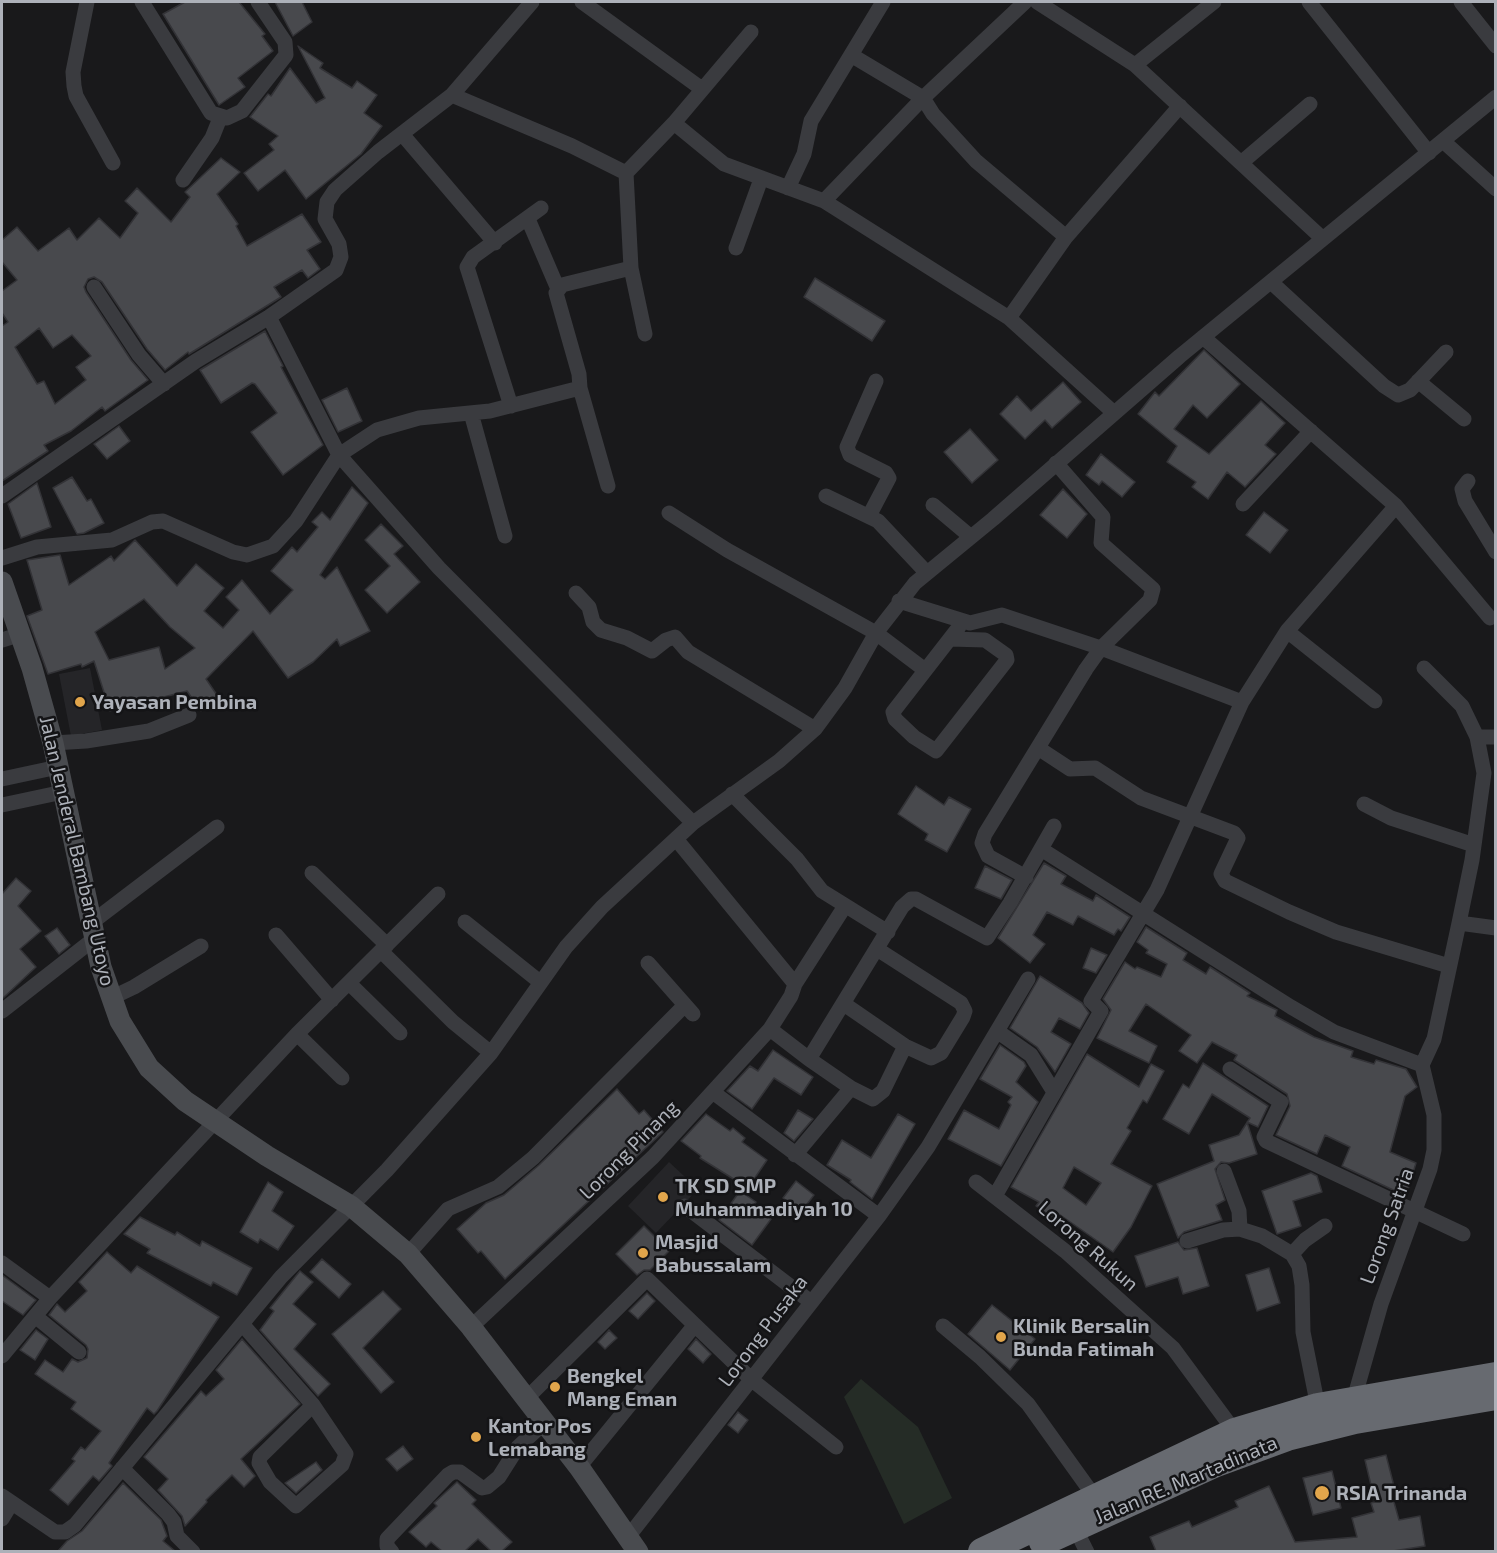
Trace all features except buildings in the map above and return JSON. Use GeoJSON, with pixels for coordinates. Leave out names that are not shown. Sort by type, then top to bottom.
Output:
{"type":"FeatureCollection","features":[{"type":"Feature","properties":{"kind":"highway"},"geometry":{"type":"LineString","coordinates":[[982,1551],[1076,1530],[1094,1497],[1235,1432],[1318,1407],[1354,1399],[1496,1376]]}},
{"type":"Feature","properties":{"kind":"highway","name":"Jalan RE. Martadinata"},"geometry":{"type":"LineString","coordinates":[[1023,1551],[1076,1530],[1216,1463],[1287,1437],[1355,1420],[1496,1396]]}},
{"type":"Feature","properties":{"kind":"street"},"geometry":{"type":"LineString","coordinates":[[87,2],[73,72],[74,86],[76,96],[113,163]]}},
{"type":"Feature","properties":{"kind":"street"},"geometry":{"type":"LineString","coordinates":[[142,2],[211,113],[220,118],[234,116],[242,111],[286,55],[285,42],[258,2]]}},
{"type":"Feature","properties":{"kind":"street"},"geometry":{"type":"LineString","coordinates":[[2,496],[164,384],[269,317],[336,270],[341,257],[339,244],[325,219],[327,202],[336,190],[452,95],[532,2]]}},
{"type":"Feature","properties":{"kind":"street"},"geometry":{"type":"LineString","coordinates":[[582,2],[702,89]]}},
{"type":"Feature","properties":{"kind":"street"},"geometry":{"type":"LineString","coordinates":[[788,188],[804,154],[811,121],[883,2]]}},
{"type":"Feature","properties":{"kind":"street"},"geometry":{"type":"LineString","coordinates":[[824,201],[923,98],[1025,2]]}},
{"type":"Feature","properties":{"kind":"street"},"geometry":{"type":"LineString","coordinates":[[1037,2],[1135,65],[1323,239]]}},
{"type":"Feature","properties":{"kind":"street"},"geometry":{"type":"LineString","coordinates":[[1135,65],[1214,2]]}},
{"type":"Feature","properties":{"kind":"street"},"geometry":{"type":"LineString","coordinates":[[1309,2],[1429,153]]}},
{"type":"Feature","properties":{"kind":"street"},"geometry":{"type":"LineString","coordinates":[[1461,2],[1496,46]]}},
{"type":"Feature","properties":{"kind":"street"},"geometry":{"type":"LineString","coordinates":[[645,334],[631,268],[626,173],[674,123],[751,32]]}},
{"type":"Feature","properties":{"kind":"street"},"geometry":{"type":"LineString","coordinates":[[851,55],[923,98],[933,114],[976,161],[1066,237]]}},
{"type":"Feature","properties":{"kind":"street"},"geometry":{"type":"LineString","coordinates":[[452,95],[572,146],[626,173]]}},
{"type":"Feature","properties":{"kind":"street"},"geometry":{"type":"LineString","coordinates":[[2,1519],[6,1500],[41,1526],[55,1532],[65,1532],[75,1525],[310,1245],[351,1206],[491,1053],[540,982],[602,907],[693,824],[779,761],[814,729],[845,688],[876,633],[899,601],[926,572],[971,537],[1113,412],[1203,337],[1496,98]]}},
{"type":"Feature","properties":{"kind":"street"},"geometry":{"type":"LineString","coordinates":[[1241,163],[1310,104]]}},
{"type":"Feature","properties":{"kind":"street"},"geometry":{"type":"LineString","coordinates":[[1009,318],[1066,237],[1180,106]]}},
{"type":"Feature","properties":{"kind":"street"},"geometry":{"type":"LineString","coordinates":[[183,180],[212,138],[220,118]]}},
{"type":"Feature","properties":{"kind":"street"},"geometry":{"type":"LineString","coordinates":[[674,123],[724,164],[824,201],[1009,318],[1113,412]]}},
{"type":"Feature","properties":{"kind":"street"},"geometry":{"type":"LineString","coordinates":[[402,134],[495,243]]}},
{"type":"Feature","properties":{"kind":"street"},"geometry":{"type":"LineString","coordinates":[[1443,141],[1496,189]]}},
{"type":"Feature","properties":{"kind":"street"},"geometry":{"type":"LineString","coordinates":[[736,248],[761,179]]}},
{"type":"Feature","properties":{"kind":"street"},"geometry":{"type":"LineString","coordinates":[[511,406],[467,267],[473,257],[541,208]]}},
{"type":"Feature","properties":{"kind":"street"},"geometry":{"type":"LineString","coordinates":[[528,219],[558,289],[556,298],[579,374],[580,388],[608,486]]}},
{"type":"Feature","properties":{"kind":"street"},"geometry":{"type":"LineString","coordinates":[[558,289],[568,283],[631,268]]}},
{"type":"Feature","properties":{"kind":"street"},"geometry":{"type":"LineString","coordinates":[[1271,282],[1389,390],[1402,395],[1446,352]]}},
{"type":"Feature","properties":{"kind":"street"},"geometry":{"type":"LineString","coordinates":[[94,287],[139,355],[164,384]]}},
{"type":"Feature","properties":{"kind":"street"},"geometry":{"type":"LineString","coordinates":[[269,317],[339,455],[441,571],[693,824]]}},
{"type":"Feature","properties":{"kind":"street"},"geometry":{"type":"LineString","coordinates":[[1203,337],[1396,506],[1490,618]]}},
{"type":"Feature","properties":{"kind":"street"},"geometry":{"type":"LineString","coordinates":[[869,516],[890,478],[886,473],[850,454],[847,447],[876,381]]}},
{"type":"Feature","properties":{"kind":"street"},"geometry":{"type":"LineString","coordinates":[[1418,381],[1464,419]]}},
{"type":"Feature","properties":{"kind":"street"},"geometry":{"type":"LineString","coordinates":[[2,558],[38,547],[112,540],[152,522],[162,521],[233,552],[247,555],[262,551],[273,546],[285,536],[339,455],[377,430],[398,422],[511,406],[580,388]]}},
{"type":"Feature","properties":{"kind":"street"},"geometry":{"type":"LineString","coordinates":[[471,413],[505,536]]}},
{"type":"Feature","properties":{"kind":"street"},"geometry":{"type":"LineString","coordinates":[[1243,504],[1311,431]]}},
{"type":"Feature","properties":{"kind":"street"},"geometry":{"type":"LineString","coordinates":[[1026,877],[988,856],[982,843],[1101,648],[1150,600],[1153,589],[1150,583],[1101,543],[1103,517],[1056,463]]}},
{"type":"Feature","properties":{"kind":"street"},"geometry":{"type":"LineString","coordinates":[[1468,481],[1462,489],[1465,501],[1496,552]]}},
{"type":"Feature","properties":{"kind":"street"},"geometry":{"type":"LineString","coordinates":[[826,496],[869,516],[926,572]]}},
{"type":"Feature","properties":{"kind":"street"},"geometry":{"type":"LineString","coordinates":[[933,505],[971,537]]}},
{"type":"Feature","properties":{"kind":"street"},"geometry":{"type":"LineString","coordinates":[[995,1196],[1101,1011],[1091,1001],[1168,868],[1188,817],[1242,702],[1287,631],[1396,506]]}},
{"type":"Feature","properties":{"kind":"street"},"geometry":{"type":"LineString","coordinates":[[669,513],[727,550],[876,633],[925,670]]}},
{"type":"Feature","properties":{"kind":"street","name":"Jalan Jenderal Bambang Utoyo"},"geometry":{"type":"LineString","coordinates":[[2,582],[11,637],[53,743],[92,931],[111,998],[120,1021],[148,1068],[185,1101],[216,1123],[351,1206],[408,1254],[471,1328],[579,1467],[633,1544]]}},
{"type":"Feature","properties":{"kind":"street"},"geometry":{"type":"LineString","coordinates":[[576,593],[589,607],[593,622],[601,630],[627,638],[652,651],[669,638],[675,637],[688,652],[814,729]]}},
{"type":"Feature","properties":{"kind":"street"},"geometry":{"type":"LineString","coordinates":[[899,601],[970,623],[1002,615],[1101,648],[1242,702]]}},
{"type":"Feature","properties":{"kind":"street"},"geometry":{"type":"LineString","coordinates":[[1287,631],[1375,701]]}},
{"type":"Feature","properties":{"kind":"street"},"geometry":{"type":"LineString","coordinates":[[955,633],[985,640],[1005,655],[1007,660],[939,750],[932,749],[914,737],[893,715],[896,706],[925,670],[955,633]]}},
{"type":"Feature","properties":{"kind":"street"},"geometry":{"type":"LineString","coordinates":[[1041,849],[1144,912],[1290,1007],[1334,1032],[1422,1065],[1434,1039],[1490,774],[1477,737],[1458,700],[1424,668]]}},
{"type":"Feature","properties":{"kind":"street"},"geometry":{"type":"LineString","coordinates":[[53,743],[106,739],[149,732],[189,715]]}},
{"type":"Feature","properties":{"kind":"street"},"geometry":{"type":"LineString","coordinates":[[1477,737],[1496,737]]}},
{"type":"Feature","properties":{"kind":"street"},"geometry":{"type":"LineString","coordinates":[[1038,748],[1070,769],[1077,771],[1095,768],[1142,798],[1236,835],[1236,842],[1221,874],[1225,881],[1336,932],[1449,966]]}},
{"type":"Feature","properties":{"kind":"street"},"geometry":{"type":"LineString","coordinates":[[2,779],[58,767]]}},
{"type":"Feature","properties":{"kind":"street"},"geometry":{"type":"LineString","coordinates":[[2,805],[63,792]]}},
{"type":"Feature","properties":{"kind":"street"},"geometry":{"type":"LineString","coordinates":[[732,794],[797,859],[822,891],[888,932]]}},
{"type":"Feature","properties":{"kind":"street"},"geometry":{"type":"LineString","coordinates":[[1364,804],[1390,818],[1474,845]]}},
{"type":"Feature","properties":{"kind":"street"},"geometry":{"type":"LineString","coordinates":[[808,1059],[907,900],[916,898],[987,938],[1026,877],[1054,826]]}},
{"type":"Feature","properties":{"kind":"street"},"geometry":{"type":"LineString","coordinates":[[2,1011],[92,931],[217,827]]}},
{"type":"Feature","properties":{"kind":"street"},"geometry":{"type":"LineString","coordinates":[[676,839],[795,984]]}},
{"type":"Feature","properties":{"kind":"street"},"geometry":{"type":"LineString","coordinates":[[312,873],[453,1022],[491,1053]]}},
{"type":"Feature","properties":{"kind":"street"},"geometry":{"type":"LineString","coordinates":[[2,1356],[50,1298],[297,1034],[438,894]]}},
{"type":"Feature","properties":{"kind":"street","name":"Lorong Pinang"},"geometry":{"type":"LineString","coordinates":[[471,1328],[593,1215],[714,1093],[770,1029],[795,984],[845,906]]}},
{"type":"Feature","properties":{"kind":"street"},"geometry":{"type":"LineString","coordinates":[[465,922],[540,982]]}},
{"type":"Feature","properties":{"kind":"street"},"geometry":{"type":"LineString","coordinates":[[1459,923],[1496,928]]}},
{"type":"Feature","properties":{"kind":"street"},"geometry":{"type":"LineString","coordinates":[[276,935],[332,1000]]}},
{"type":"Feature","properties":{"kind":"street"},"geometry":{"type":"LineString","coordinates":[[111,998],[135,987],[201,946]]}},
{"type":"Feature","properties":{"kind":"street"},"geometry":{"type":"LineString","coordinates":[[844,1004],[925,1057],[936,1057],[965,1011],[961,1003],[877,949]]}},
{"type":"Feature","properties":{"kind":"street"},"geometry":{"type":"LineString","coordinates":[[408,1254],[448,1209],[498,1187],[533,1158],[689,1009],[648,963]]}},
{"type":"Feature","properties":{"kind":"street"},"geometry":{"type":"LineString","coordinates":[[1028,979],[997,1031],[1031,1055],[1054,1092]]}},
{"type":"Feature","properties":{"kind":"street"},"geometry":{"type":"LineString","coordinates":[[349,983],[400,1033]]}},
{"type":"Feature","properties":{"kind":"street"},"geometry":{"type":"LineString","coordinates":[[770,1029],[851,1089],[873,1099],[879,1096],[905,1046]]}},
{"type":"Feature","properties":{"kind":"street","name":"Lorong Pusaka"},"geometry":{"type":"LineString","coordinates":[[633,1544],[752,1380],[879,1216],[928,1147],[997,1031]]}},
{"type":"Feature","properties":{"kind":"street"},"geometry":{"type":"LineString","coordinates":[[297,1034],[342,1078]]}},
{"type":"Feature","properties":{"kind":"street","name":"Lorong Satria"},"geometry":{"type":"LineString","coordinates":[[1354,1399],[1381,1304],[1430,1169],[1435,1130],[1434,1114],[1422,1065]]}},
{"type":"Feature","properties":{"kind":"street"},"geometry":{"type":"LineString","coordinates":[[1230,1069],[1281,1102],[1264,1137],[1266,1141],[1463,1234]]}},
{"type":"Feature","properties":{"kind":"street"},"geometry":{"type":"LineString","coordinates":[[795,1155],[851,1089]]}},
{"type":"Feature","properties":{"kind":"street"},"geometry":{"type":"LineString","coordinates":[[714,1093],[879,1216]]}},
{"type":"Feature","properties":{"kind":"street"},"geometry":{"type":"LineString","coordinates":[[1224,1171],[1239,1211],[1240,1229]]}},
{"type":"Feature","properties":{"kind":"street","name":"Lorong Rukun"},"geometry":{"type":"LineString","coordinates":[[976,1182],[1065,1251],[1173,1348],[1235,1432]]}},
{"type":"Feature","properties":{"kind":"street"},"geometry":{"type":"LineString","coordinates":[[685,1206],[811,1302]]}},
{"type":"Feature","properties":{"kind":"street"},"geometry":{"type":"LineString","coordinates":[[1292,1254],[1305,1240],[1325,1226]]}},
{"type":"Feature","properties":{"kind":"street"},"geometry":{"type":"LineString","coordinates":[[1187,1241],[1223,1230],[1240,1229],[1262,1236],[1292,1254],[1299,1266],[1302,1285],[1303,1332],[1318,1407]]}},
{"type":"Feature","properties":{"kind":"street"},"geometry":{"type":"LineString","coordinates":[[2,1263],[50,1298]]}},
{"type":"Feature","properties":{"kind":"street"},"geometry":{"type":"LineString","coordinates":[[526,1399],[645,1279],[752,1380],[836,1447]]}},
{"type":"Feature","properties":{"kind":"street"},"geometry":{"type":"LineString","coordinates":[[35,1316],[80,1352]]}},
{"type":"Feature","properties":{"kind":"street"},"geometry":{"type":"LineString","coordinates":[[243,1325],[313,1405],[329,1426],[346,1457],[342,1465],[296,1506],[270,1482],[259,1463],[260,1457],[313,1405]]}},
{"type":"Feature","properties":{"kind":"street"},"geometry":{"type":"LineString","coordinates":[[579,1467],[694,1326]]}},
{"type":"Feature","properties":{"kind":"street"},"geometry":{"type":"LineString","coordinates":[[943,1326],[980,1357],[1028,1404],[1094,1497]]}},
{"type":"Feature","properties":{"kind":"street"},"geometry":{"type":"LineString","coordinates":[[392,1551],[387,1546],[387,1539],[448,1475],[460,1472],[482,1488],[488,1487],[499,1477],[518,1447],[544,1423]]}},
{"type":"Feature","properties":{"kind":"street"},"geometry":{"type":"LineString","coordinates":[[122,1468],[174,1521],[177,1536],[193,1551]]}},
{"type":"Feature","properties":{"kind":"shaded area","name":"Yayasan Pembina"},"geometry":{"type":"Polygon","coordinates":[[[90,668],[102,730],[71,736],[59,674],[90,668]]]}},
{"type":"Feature","properties":{"kind":"shaded area","name":"TK SD SMP Muhammadiyah 10"},"geometry":{"type":"Polygon","coordinates":[[[669,1162],[698,1189],[656,1233],[628,1206],[669,1162]]]}},
{"type":"Feature","properties":{"kind":"shaded area"},"geometry":{"type":"Polygon","coordinates":[[[861,1379],[918,1427],[952,1498],[904,1524],[844,1397],[861,1379]]]}},
{"type":"Feature","properties":{"kind":"place","name":"Yayasan Pembina"},"geometry":{"type":"Point","coordinates":[80,702]}},
{"type":"Feature","properties":{"kind":"place","name":"TK SD SMP Muhammadiyah 10"},"geometry":{"type":"Point","coordinates":[663,1197]}},
{"type":"Feature","properties":{"kind":"place","name":"Masjid Babussalam"},"geometry":{"type":"Point","coordinates":[643,1253]}},
{"type":"Feature","properties":{"kind":"place","name":"Klinik Bersalin Bunda Fatimah"},"geometry":{"type":"Point","coordinates":[1001,1337]}},
{"type":"Feature","properties":{"kind":"place","name":"Bengkel Mang Eman"},"geometry":{"type":"Point","coordinates":[555,1387]}},
{"type":"Feature","properties":{"kind":"place","name":"Kantor Pos Lemabang"},"geometry":{"type":"Point","coordinates":[476,1437]}},
{"type":"Feature","properties":{"kind":"place","name":"RSIA Trinanda"},"geometry":{"type":"Point","coordinates":[1322,1493]}}]}
